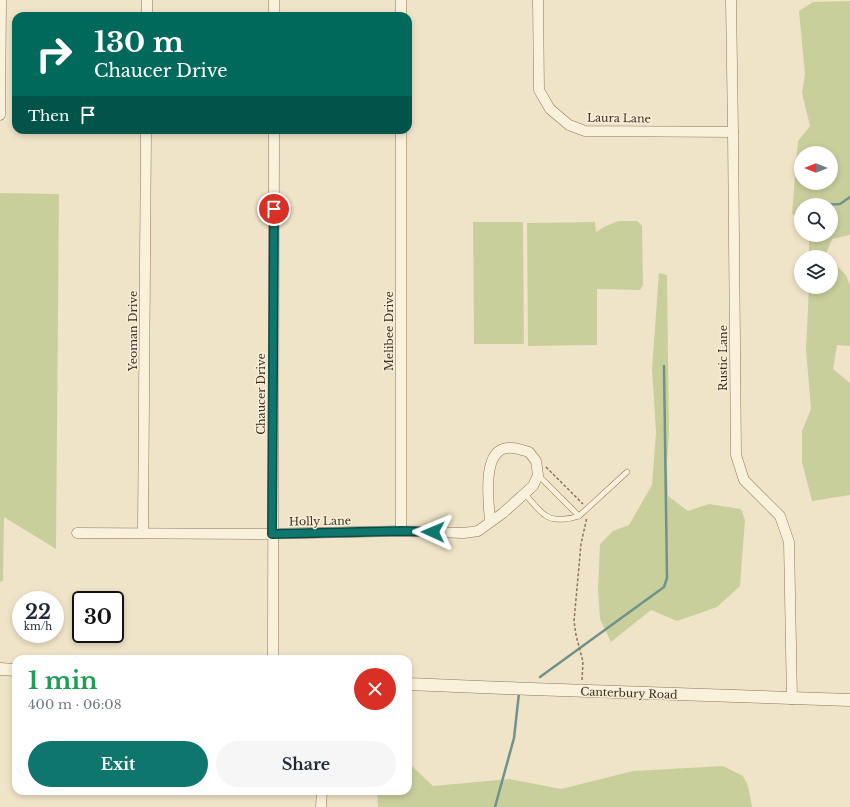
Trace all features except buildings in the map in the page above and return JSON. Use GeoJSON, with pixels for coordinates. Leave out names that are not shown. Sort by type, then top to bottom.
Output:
{"type":"FeatureCollection","features":[{"type":"Feature","properties":{"kind":"street"},"geometry":{"type":"LineString","coordinates":[[0,115],[1,0]]}},
{"type":"Feature","properties":{"kind":"street"},"geometry":{"type":"LineString","coordinates":[[146,12],[147,0]]}},
{"type":"Feature","properties":{"kind":"street"},"geometry":{"type":"LineString","coordinates":[[274,0],[274,12]]}},
{"type":"Feature","properties":{"kind":"street"},"geometry":{"type":"LineString","coordinates":[[402,0],[402,12]]}},
{"type":"Feature","properties":{"kind":"street","name":"Laura Lane"},"geometry":{"type":"LineString","coordinates":[[538,0],[539,90],[550,109],[569,125],[585,131],[733,132]]}},
{"type":"Feature","properties":{"kind":"street","name":"Rustic Lane"},"geometry":{"type":"LineString","coordinates":[[731,0],[736,455],[744,480],[780,516],[789,542],[792,699]]}},
{"type":"Feature","properties":{"kind":"street","name":"Yeoman Drive"},"geometry":{"type":"LineString","coordinates":[[143,533],[146,134]]}},
{"type":"Feature","properties":{"kind":"street","name":"Chaucer Drive"},"geometry":{"type":"LineString","coordinates":[[273,655],[272,534],[274,134]]}},
{"type":"Feature","properties":{"kind":"street","name":"Melibee Drive"},"geometry":{"type":"LineString","coordinates":[[402,134],[402,531]]}},
{"type":"Feature","properties":{"kind":"street"},"geometry":{"type":"LineString","coordinates":[[490,522],[488,476],[490,463],[496,453],[506,448],[529,452],[536,462],[538,475]]}},
{"type":"Feature","properties":{"kind":"street","name":"Holly Lane"},"geometry":{"type":"LineString","coordinates":[[77,533],[272,534],[402,531],[464,533],[478,531],[503,513],[533,486],[538,475]]}},
{"type":"Feature","properties":{"kind":"street"},"geometry":{"type":"LineString","coordinates":[[0,669],[12,670]]}},
{"type":"Feature","properties":{"kind":"street","name":"Canterbury Road"},"geometry":{"type":"LineString","coordinates":[[412,684],[850,700]]}},
{"type":"Feature","properties":{"kind":"street"},"geometry":{"type":"LineString","coordinates":[[321,807],[322,795]]}},
{"type":"Feature","properties":{"kind":"lane"},"geometry":{"type":"LineString","coordinates":[[525,494],[546,516],[552,518],[573,518],[580,516],[627,472]]}},
{"type":"Feature","properties":{"kind":"lane"},"geometry":{"type":"LineString","coordinates":[[538,475],[580,516]]}},
{"type":"Feature","properties":{"kind":"path"},"geometry":{"type":"LineString","coordinates":[[536,462],[542,463],[584,505],[588,513],[587,523],[581,544],[574,621],[580,654],[583,662],[582,680]]}},
{"type":"Feature","properties":{"kind":"green space"},"geometry":{"type":"Polygon","coordinates":[[[850,1],[850,235],[838,238],[838,198],[794,198],[794,215],[792,213],[794,189],[838,190],[838,146],[798,146],[798,141],[810,126],[802,93],[805,74],[799,11],[813,2],[850,1]]]}},
{"type":"Feature","properties":{"kind":"green space"},"geometry":{"type":"Polygon","coordinates":[[[0,193],[59,194],[56,549],[4,517],[3,581],[0,582],[0,193]]]}},
{"type":"Feature","properties":{"kind":"green space"},"geometry":{"type":"Polygon","coordinates":[[[618,221],[637,221],[642,226],[643,285],[640,290],[597,289],[597,345],[528,346],[527,223],[595,222],[596,232],[618,221]]]}},
{"type":"Feature","properties":{"kind":"green space"},"geometry":{"type":"Polygon","coordinates":[[[473,222],[523,222],[524,344],[474,344],[473,222]]]}},
{"type":"Feature","properties":{"kind":"green space"},"geometry":{"type":"Polygon","coordinates":[[[809,242],[831,242],[828,250],[809,250],[809,242]]]}},
{"type":"Feature","properties":{"kind":"green space"},"geometry":{"type":"Polygon","coordinates":[[[838,267],[846,275],[850,285],[850,346],[837,345],[833,369],[850,383],[850,495],[812,501],[802,462],[802,431],[811,409],[806,349],[809,294],[838,294],[838,267]]]}},
{"type":"Feature","properties":{"kind":"green space"},"geometry":{"type":"Polygon","coordinates":[[[659,273],[667,275],[669,432],[667,463],[668,496],[688,511],[709,504],[741,509],[745,520],[740,586],[717,607],[677,621],[651,610],[611,642],[600,619],[598,589],[600,544],[613,531],[629,525],[652,485],[656,432],[652,369],[659,273]]]}},
{"type":"Feature","properties":{"kind":"green space"},"geometry":{"type":"Polygon","coordinates":[[[412,766],[433,786],[509,779],[561,789],[633,771],[723,766],[743,776],[748,786],[752,807],[378,807],[377,795],[412,795],[412,766]]]}},
{"type":"Feature","properties":{"kind":"waterway"},"geometry":{"type":"LineString","coordinates":[[838,204],[850,197]]}},
{"type":"Feature","properties":{"kind":"waterway"},"geometry":{"type":"LineString","coordinates":[[540,677],[664,587],[667,578],[664,366]]}},
{"type":"Feature","properties":{"kind":"waterway"},"geometry":{"type":"LineString","coordinates":[[495,807],[514,738],[519,693]]}},
{"type":"Feature","properties":{"kind":"route"},"geometry":{"type":"LineString","coordinates":[[274,209],[272,534],[402,531],[433,532]]}}]}
